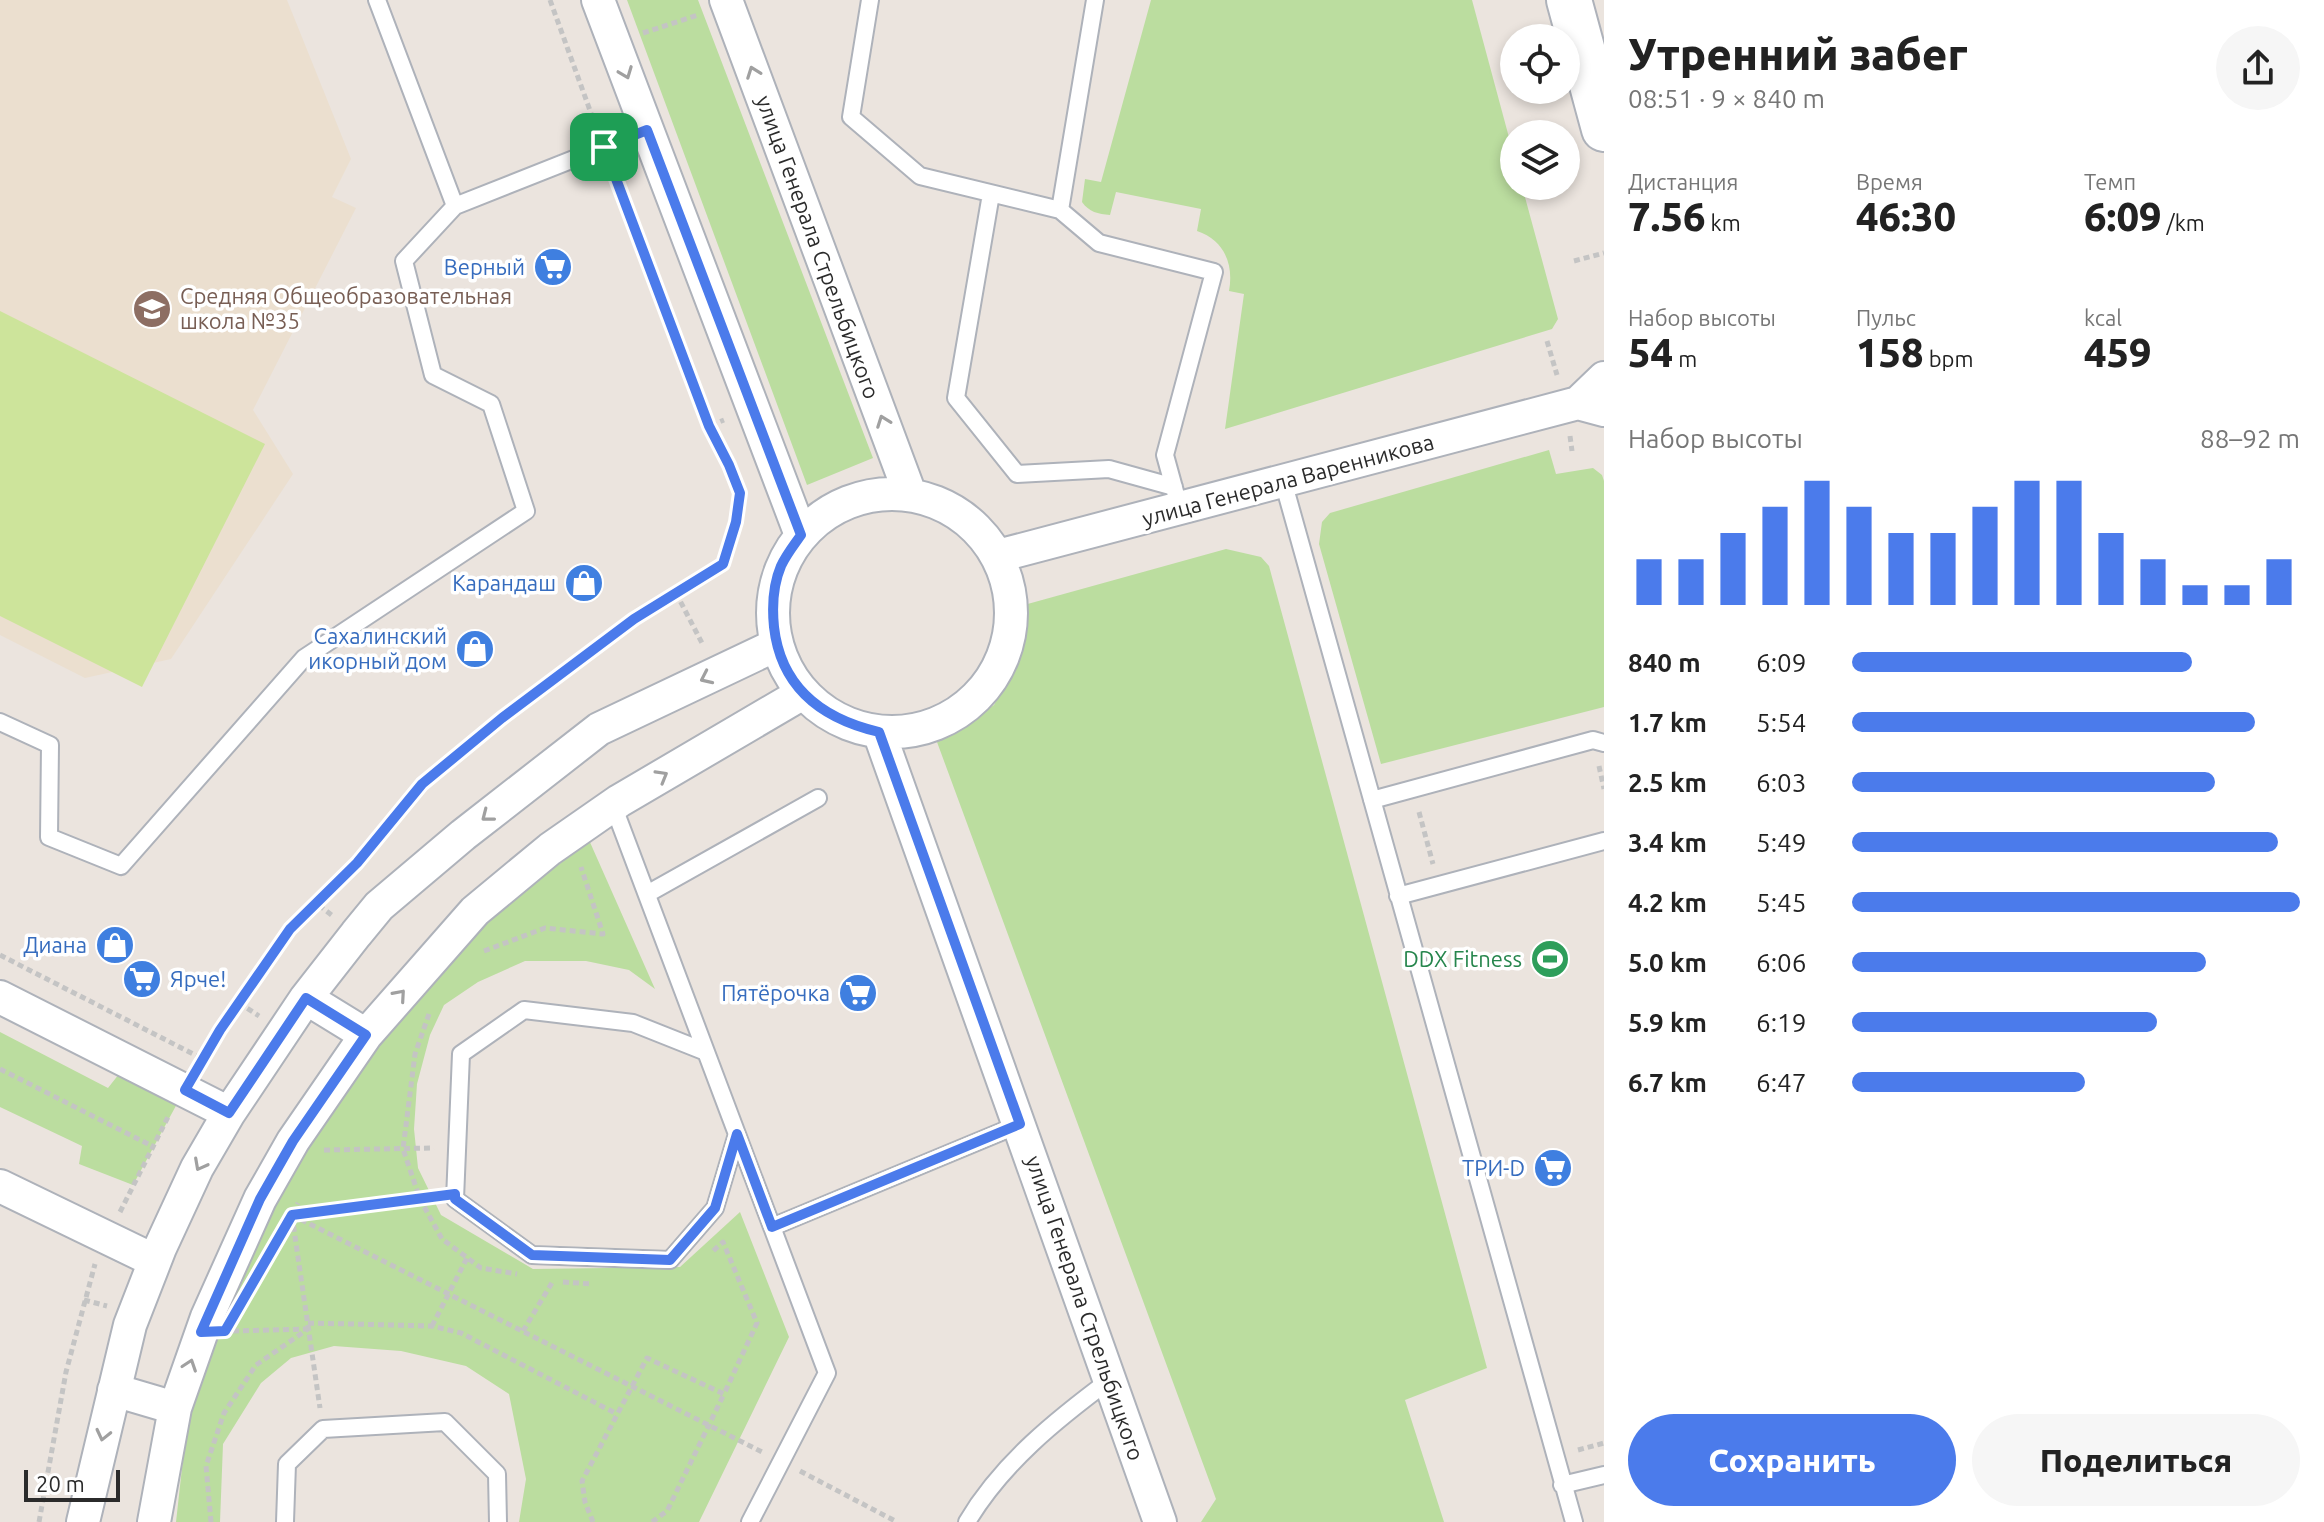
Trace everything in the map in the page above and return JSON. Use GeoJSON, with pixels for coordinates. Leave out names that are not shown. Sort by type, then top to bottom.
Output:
{"type":"FeatureCollection","features":[{"type":"Feature","properties":{"kind":"main road"},"geometry":{"type":"LineString","coordinates":[[1569,0],[1604,129]]}},
{"type":"Feature","properties":{"kind":"street"},"geometry":{"type":"LineString","coordinates":[[598,0],[801,535]]}},
{"type":"Feature","properties":{"kind":"street","name":"улица Генерала Стрельбицкого"},"geometry":{"type":"LineString","coordinates":[[727,2],[910,494]]}},
{"type":"Feature","properties":{"kind":"street","name":"улица Генерала Варенникова"},"geometry":{"type":"LineString","coordinates":[[998,556],[1176,498],[1283,481],[1591,406],[1604,378]]}},
{"type":"Feature","properties":{"kind":"street"},"geometry":{"type":"LineString","coordinates":[[879,493],[910,494],[946,505],[976,526],[998,556],[1010,591],[1012,628],[1001,664],[980,694],[951,717],[917,731],[879,732],[851,726],[825,712],[803,693],[787,670],[776,645],[772,606],[780,568],[801,535],[822,515],[848,501],[879,493]]}},
{"type":"Feature","properties":{"kind":"street"},"geometry":{"type":"LineString","coordinates":[[83,1522],[130,1325],[155,1261],[197,1168],[229,1113],[306,998],[379,906],[463,835],[599,729],[776,645]]}},
{"type":"Feature","properties":{"kind":"street"},"geometry":{"type":"LineString","coordinates":[[154,1522],[175,1408],[207,1317],[260,1199],[287,1151],[366,1035],[475,911],[571,835],[613,805],[803,693]]}},
{"type":"Feature","properties":{"kind":"street","name":"улица Генерала Стрельбицкого"},"geometry":{"type":"LineString","coordinates":[[879,732],[1160,1522]]}},
{"type":"Feature","properties":{"kind":"street"},"geometry":{"type":"LineString","coordinates":[[0,997],[229,1113]]}},
{"type":"Feature","properties":{"kind":"street"},"geometry":{"type":"LineString","coordinates":[[306,998],[366,1035]]}},
{"type":"Feature","properties":{"kind":"street"},"geometry":{"type":"LineString","coordinates":[[0,1186],[155,1261]]}},
{"type":"Feature","properties":{"kind":"street"},"geometry":{"type":"LineString","coordinates":[[114,1390],[175,1408]]}},
{"type":"Feature","properties":{"kind":"lane"},"geometry":{"type":"LineString","coordinates":[[377,0],[455,206]]}},
{"type":"Feature","properties":{"kind":"lane"},"geometry":{"type":"LineString","coordinates":[[870,0],[851,117],[920,176],[1060,210],[1099,243],[1214,272],[1165,455],[1176,498]]}},
{"type":"Feature","properties":{"kind":"lane"},"geometry":{"type":"LineString","coordinates":[[1060,210],[1095,0]]}},
{"type":"Feature","properties":{"kind":"lane"},"geometry":{"type":"LineString","coordinates":[[0,722],[50,745],[49,837],[121,866],[304,658],[526,511],[491,404],[433,375],[404,261],[455,206],[647,130]]}},
{"type":"Feature","properties":{"kind":"lane"},"geometry":{"type":"LineString","coordinates":[[991,194],[956,398],[1017,474],[1109,469],[1176,498]]}},
{"type":"Feature","properties":{"kind":"lane"},"geometry":{"type":"LineString","coordinates":[[1283,481],[1574,1522]]}},
{"type":"Feature","properties":{"kind":"lane"},"geometry":{"type":"LineString","coordinates":[[1372,800],[1593,740],[1604,743]]}},
{"type":"Feature","properties":{"kind":"lane"},"geometry":{"type":"LineString","coordinates":[[647,894],[818,798]]}},
{"type":"Feature","properties":{"kind":"lane"},"geometry":{"type":"LineString","coordinates":[[613,805],[827,1373],[750,1522]]}},
{"type":"Feature","properties":{"kind":"lane"},"geometry":{"type":"LineString","coordinates":[[1398,896],[1604,841]]}},
{"type":"Feature","properties":{"kind":"lane"},"geometry":{"type":"LineString","coordinates":[[706,1052],[633,1023],[524,1010],[461,1054],[455,1199],[532,1255],[670,1260],[715,1208],[737,1134]]}},
{"type":"Feature","properties":{"kind":"lane"},"geometry":{"type":"LineString","coordinates":[[772,1227],[1020,1124]]}},
{"type":"Feature","properties":{"kind":"lane"},"geometry":{"type":"LineString","coordinates":[[967,1522],[978,1504],[1017,1459],[1060,1416],[1111,1379]]}},
{"type":"Feature","properties":{"kind":"lane"},"geometry":{"type":"LineString","coordinates":[[285,1522],[287,1464],[323,1429],[445,1422],[497,1474],[498,1522]]}},
{"type":"Feature","properties":{"kind":"lane"},"geometry":{"type":"LineString","coordinates":[[1562,1485],[1604,1475]]}},
{"type":"Feature","properties":{"kind":"path"},"geometry":{"type":"LineString","coordinates":[[39,1522],[66,1372],[92,1270],[152,1146],[203,1059],[290,929],[357,863],[422,784],[502,718],[634,619],[723,564],[736,522],[740,493],[709,426],[550,0]]}},
{"type":"Feature","properties":{"kind":"path"},"geometry":{"type":"LineString","coordinates":[[570,58],[727,2]]}},
{"type":"Feature","properties":{"kind":"path"},"geometry":{"type":"LineString","coordinates":[[1574,261],[1604,253]]}},
{"type":"Feature","properties":{"kind":"path"},"geometry":{"type":"LineString","coordinates":[[709,426],[753,408]]}},
{"type":"Feature","properties":{"kind":"path"},"geometry":{"type":"LineString","coordinates":[[481,952],[545,928],[603,934],[571,835]]}},
{"type":"Feature","properties":{"kind":"path"},"geometry":{"type":"LineString","coordinates":[[0,955],[203,1059]]}},
{"type":"Feature","properties":{"kind":"path"},"geometry":{"type":"LineString","coordinates":[[419,1018],[429,1008],[415,1054],[403,1149],[420,1199],[442,1239],[467,1258],[481,1268],[524,1276]]}},
{"type":"Feature","properties":{"kind":"path"},"geometry":{"type":"LineString","coordinates":[[0,1069],[152,1146]]}},
{"type":"Feature","properties":{"kind":"path"},"geometry":{"type":"LineString","coordinates":[[320,1163],[335,1138]]}},
{"type":"Feature","properties":{"kind":"path"},"geometry":{"type":"LineString","coordinates":[[287,1151],[457,1147]]}},
{"type":"Feature","properties":{"kind":"path"},"geometry":{"type":"LineString","coordinates":[[292,1215],[455,1194]]}},
{"type":"Feature","properties":{"kind":"path"},"geometry":{"type":"LineString","coordinates":[[284,1228],[299,1202]]}},
{"type":"Feature","properties":{"kind":"path"},"geometry":{"type":"LineString","coordinates":[[292,1215],[897,1522]]}},
{"type":"Feature","properties":{"kind":"path"},"geometry":{"type":"LineString","coordinates":[[292,1215],[323,1429]]}},
{"type":"Feature","properties":{"kind":"path"},"geometry":{"type":"LineString","coordinates":[[652,1522],[667,1511],[757,1323],[723,1242],[703,1260]]}},
{"type":"Feature","properties":{"kind":"path"},"geometry":{"type":"LineString","coordinates":[[432,1326],[467,1258]]}},
{"type":"Feature","properties":{"kind":"path"},"geometry":{"type":"LineString","coordinates":[[539,1278],[575,1285],[606,1283]]}},
{"type":"Feature","properties":{"kind":"path"},"geometry":{"type":"LineString","coordinates":[[523,1331],[553,1281]]}},
{"type":"Feature","properties":{"kind":"path"},"geometry":{"type":"LineString","coordinates":[[233,1318],[225,1331],[308,1326],[432,1326],[461,1333],[617,1414]]}},
{"type":"Feature","properties":{"kind":"path"},"geometry":{"type":"LineString","coordinates":[[211,1522],[206,1466],[224,1413],[256,1365],[308,1326]]}},
{"type":"Feature","properties":{"kind":"path"},"geometry":{"type":"LineString","coordinates":[[593,1522],[585,1502],[582,1481],[647,1358],[724,1394]]}},
{"type":"Feature","properties":{"kind":"shaded area","name":"Средняя Общеобразовательная школа №35"},"geometry":{"type":"Polygon","coordinates":[[[0,0],[287,0],[351,159],[332,197],[356,208],[253,410],[293,474],[171,659],[85,678],[0,635],[0,0]]]}},
{"type":"Feature","properties":{"kind":"green space"},"geometry":{"type":"Polygon","coordinates":[[[627,0],[698,0],[873,458],[807,485],[627,0]]]}},
{"type":"Feature","properties":{"kind":"green space"},"geometry":{"type":"Polygon","coordinates":[[[1151,0],[1472,0],[1504,120],[1500,120],[1500,200],[1526,200],[1558,319],[1552,329],[1225,429],[1244,294],[1229,291],[1230,272],[1225,254],[1214,240],[1197,231],[1201,209],[1116,192],[1110,215],[1094,212],[1082,202],[1085,179],[1101,182],[1151,0]]]}},
{"type":"Feature","properties":{"kind":"green space"},"geometry":{"type":"Polygon","coordinates":[[[0,311],[265,444],[142,687],[0,616],[0,311]]]}},
{"type":"Feature","properties":{"kind":"green space"},"geometry":{"type":"Polygon","coordinates":[[[1549,450],[1556,474],[1593,468],[1604,481],[1604,707],[1381,764],[1319,544],[1322,522],[1330,513],[1549,450]]]}},
{"type":"Feature","properties":{"kind":"green space"},"geometry":{"type":"Polygon","coordinates":[[[1226,549],[1261,557],[1269,566],[1487,1368],[1405,1400],[1444,1522],[1201,1522],[1216,1499],[937,742],[994,705],[1024,642],[1024,605],[1226,549]]]}},
{"type":"Feature","properties":{"kind":"green space"},"geometry":{"type":"Polygon","coordinates":[[[589,840],[655,989],[629,970],[586,961],[525,961],[478,982],[444,1005],[430,1035],[417,1084],[414,1129],[418,1168],[441,1215],[533,1269],[680,1267],[740,1212],[789,1337],[699,1522],[519,1522],[526,1479],[509,1394],[466,1366],[401,1351],[334,1346],[291,1358],[261,1383],[223,1444],[220,1522],[176,1522],[190,1396],[234,1287],[279,1192],[381,1035],[464,941],[589,840]]]}},
{"type":"Feature","properties":{"kind":"green space"},"geometry":{"type":"Polygon","coordinates":[[[0,1032],[108,1088],[119,1074],[178,1102],[133,1185],[79,1164],[82,1146],[0,1107],[0,1032]]]}},
{"type":"Feature","properties":{"kind":"place","name":"Верный"},"geometry":{"type":"Point","coordinates":[553,267]}},
{"type":"Feature","properties":{"kind":"place","name":"Средняя Общеобразовательная школа №35"},"geometry":{"type":"Point","coordinates":[152,309]}},
{"type":"Feature","properties":{"kind":"place","name":"Карандаш"},"geometry":{"type":"Point","coordinates":[584,583]}},
{"type":"Feature","properties":{"kind":"place","name":"Сахалинский икорный дом"},"geometry":{"type":"Point","coordinates":[475,649]}},
{"type":"Feature","properties":{"kind":"place","name":"Диана"},"geometry":{"type":"Point","coordinates":[115,945]}},
{"type":"Feature","properties":{"kind":"place","name":"DDX Fitness"},"geometry":{"type":"Point","coordinates":[1550,959]}},
{"type":"Feature","properties":{"kind":"place","name":"Ярче!"},"geometry":{"type":"Point","coordinates":[142,979]}},
{"type":"Feature","properties":{"kind":"place","name":"Пятёрочка"},"geometry":{"type":"Point","coordinates":[858,993]}},
{"type":"Feature","properties":{"kind":"place","name":"ТРИ-D"},"geometry":{"type":"Point","coordinates":[1553,1168]}},
{"type":"Feature","properties":{"kind":"route"},"geometry":{"type":"LineString","coordinates":[[647,130],[801,535],[780,568],[772,606],[776,645],[787,670],[803,693],[825,712],[851,726],[879,732],[1020,1124],[772,1227],[737,1134],[715,1208],[670,1260],[532,1255],[455,1199],[455,1194],[292,1215],[225,1331],[201,1332],[260,1199],[293,1141],[366,1035],[306,998],[229,1113],[185,1090],[220,1030],[290,929],[357,863],[422,784],[502,718],[634,619],[723,564],[736,522],[740,493],[709,426],[604,147],[647,130]]}}]}
